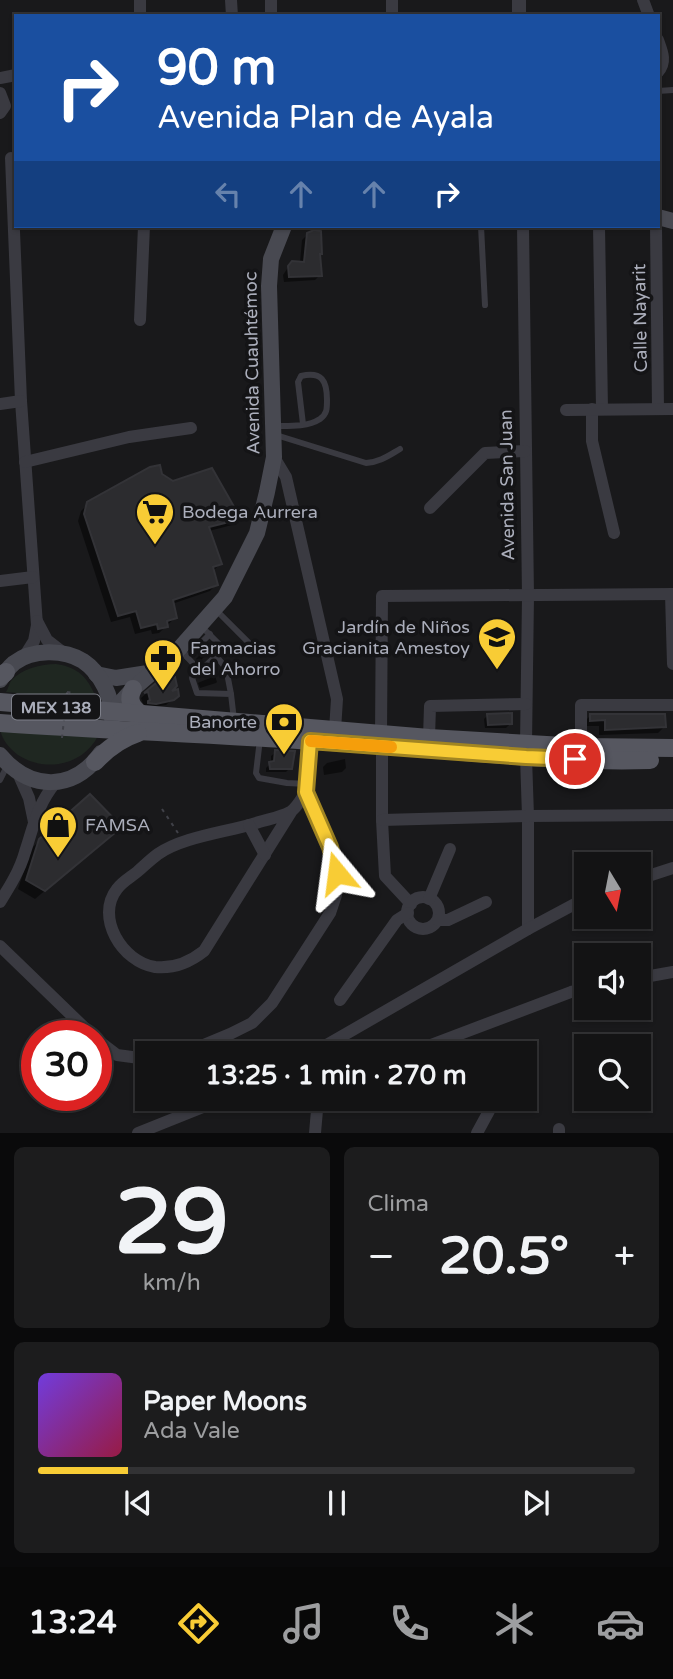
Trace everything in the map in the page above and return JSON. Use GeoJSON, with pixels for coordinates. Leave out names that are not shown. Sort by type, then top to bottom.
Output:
{"type":"FeatureCollection","features":[{"type":"Feature","properties":{"kind":"main road","name":"Avenida Cuauhtémoc"},"geometry":{"type":"LineString","coordinates":[[112,712],[150,672],[183,653],[205,630],[257,533],[274,457],[269,286],[271,259],[283,228]]}},
{"type":"Feature","properties":{"kind":"main road"},"geometry":{"type":"LineString","coordinates":[[2,676],[14,663],[37,653],[65,654],[83,661],[96,674],[107,692],[112,712],[111,731],[105,748],[95,762]]}},
{"type":"Feature","properties":{"kind":"main road","name":"Avenida Cuauhtémoc"},"geometry":{"type":"LineString","coordinates":[[96,674],[116,678],[150,672]]}},
{"type":"Feature","properties":{"kind":"main road"},"geometry":{"type":"LineString","coordinates":[[9,764],[36,780],[56,782],[84,773],[102,754],[145,723],[131,704],[133,689]]}},
{"type":"Feature","properties":{"kind":"main road","name":"MEX 138"},"geometry":{"type":"LineString","coordinates":[[0,702],[112,712],[145,723],[260,738],[310,741],[429,738],[526,751],[580,747],[673,748]]}},
{"type":"Feature","properties":{"kind":"main road","name":"MEX 138"},"geometry":{"type":"LineString","coordinates":[[0,723],[111,731],[145,723],[234,722],[335,730],[381,740],[623,761],[673,759]]}},
{"type":"Feature","properties":{"kind":"street"},"geometry":{"type":"LineString","coordinates":[[660,45],[664,56],[660,70]]}},
{"type":"Feature","properties":{"kind":"street"},"geometry":{"type":"LineString","coordinates":[[0,93],[5,106],[0,113]]}},
{"type":"Feature","properties":{"kind":"street"},"geometry":{"type":"LineString","coordinates":[[0,147],[13,160],[14,179]]}},
{"type":"Feature","properties":{"kind":"street"},"geometry":{"type":"LineString","coordinates":[[0,167],[14,179]]}},
{"type":"Feature","properties":{"kind":"street"},"geometry":{"type":"LineString","coordinates":[[16,228],[21,401],[36,617],[34,641],[24,657]]}},
{"type":"Feature","properties":{"kind":"street"},"geometry":{"type":"LineString","coordinates":[[140,320],[144,228]]}},
{"type":"Feature","properties":{"kind":"street","name":"Avenida San Juan"},"geometry":{"type":"LineString","coordinates":[[523,228],[528,596],[528,929]]}},
{"type":"Feature","properties":{"kind":"street"},"geometry":{"type":"LineString","coordinates":[[599,228],[597,409],[592,442],[614,533]]}},
{"type":"Feature","properties":{"kind":"street","name":"Calle Nayarit"},"geometry":{"type":"LineString","coordinates":[[656,228],[658,409]]}},
{"type":"Feature","properties":{"kind":"street"},"geometry":{"type":"LineString","coordinates":[[0,404],[21,401]]}},
{"type":"Feature","properties":{"kind":"street"},"geometry":{"type":"LineString","coordinates":[[566,410],[673,409]]}},
{"type":"Feature","properties":{"kind":"street"},"geometry":{"type":"LineString","coordinates":[[25,462],[129,437],[191,428]]}},
{"type":"Feature","properties":{"kind":"street"},"geometry":{"type":"LineString","coordinates":[[430,508],[485,453],[525,451]]}},
{"type":"Feature","properties":{"kind":"street"},"geometry":{"type":"LineString","coordinates":[[274,457],[286,477],[337,699],[335,730]]}},
{"type":"Feature","properties":{"kind":"street"},"geometry":{"type":"LineString","coordinates":[[0,581],[33,577]]}},
{"type":"Feature","properties":{"kind":"street"},"geometry":{"type":"LineString","coordinates":[[340,1000],[397,920],[409,908],[416,900],[423,898],[435,902],[439,914],[434,925],[417,928],[412,924],[409,908],[385,876],[381,740],[382,596],[672,594],[673,664]]}},
{"type":"Feature","properties":{"kind":"street"},"geometry":{"type":"LineString","coordinates":[[36,617],[47,640],[65,654]]}},
{"type":"Feature","properties":{"kind":"street"},"geometry":{"type":"LineString","coordinates":[[429,738],[430,706],[526,704]]}},
{"type":"Feature","properties":{"kind":"street"},"geometry":{"type":"LineString","coordinates":[[580,747],[581,705],[673,705]]}},
{"type":"Feature","properties":{"kind":"street"},"geometry":{"type":"LineString","coordinates":[[213,1041],[252,1023],[272,1003],[330,913],[336,895],[337,873],[330,847],[306,788],[310,741]]}},
{"type":"Feature","properties":{"kind":"street"},"geometry":{"type":"LineString","coordinates":[[9,764],[29,798],[34,822]]}},
{"type":"Feature","properties":{"kind":"street"},"geometry":{"type":"LineString","coordinates":[[0,901],[13,883],[25,855],[42,801],[56,782]]}},
{"type":"Feature","properties":{"kind":"street"},"geometry":{"type":"LineString","coordinates":[[291,812],[184,843],[159,853],[117,889],[109,906],[114,935],[124,950],[139,961],[154,967],[173,966],[190,961],[204,951],[265,855],[306,788]]}},
{"type":"Feature","properties":{"kind":"street"},"geometry":{"type":"LineString","coordinates":[[382,820],[673,815]]}},
{"type":"Feature","properties":{"kind":"street"},"geometry":{"type":"LineString","coordinates":[[249,825],[265,855]]}},
{"type":"Feature","properties":{"kind":"street"},"geometry":{"type":"LineString","coordinates":[[429,899],[450,849]]}},
{"type":"Feature","properties":{"kind":"street"},"geometry":{"type":"LineString","coordinates":[[651,874],[673,868]]}},
{"type":"Feature","properties":{"kind":"street"},"geometry":{"type":"LineString","coordinates":[[438,920],[448,920],[486,902]]}},
{"type":"Feature","properties":{"kind":"street"},"geometry":{"type":"LineString","coordinates":[[334,1041],[574,904]]}},
{"type":"Feature","properties":{"kind":"street"},"geometry":{"type":"LineString","coordinates":[[0,946],[77,1020]]}},
{"type":"Feature","properties":{"kind":"street"},"geometry":{"type":"LineString","coordinates":[[651,976],[673,972]]}},
{"type":"Feature","properties":{"kind":"street"},"geometry":{"type":"LineString","coordinates":[[441,1041],[574,991]]}},
{"type":"Feature","properties":{"kind":"street"},"geometry":{"type":"LineString","coordinates":[[112,1051],[117,1055],[135,1057]]}},
{"type":"Feature","properties":{"kind":"street"},"geometry":{"type":"LineString","coordinates":[[138,1133],[193,1111]]}},
{"type":"Feature","properties":{"kind":"street"},"geometry":{"type":"LineString","coordinates":[[315,1133],[317,1111]]}},
{"type":"Feature","properties":{"kind":"street"},"geometry":{"type":"LineString","coordinates":[[477,1133],[489,1111]]}},
{"type":"Feature","properties":{"kind":"lane"},"geometry":{"type":"LineString","coordinates":[[481,228],[485,305]]}},
{"type":"Feature","properties":{"kind":"lane"},"geometry":{"type":"LineString","coordinates":[[273,430],[314,423],[321,419],[327,410],[326,382],[316,376],[301,376],[298,382],[303,424]]}},
{"type":"Feature","properties":{"kind":"lane"},"geometry":{"type":"LineString","coordinates":[[273,430],[366,463],[384,459],[400,449]]}},
{"type":"Feature","properties":{"kind":"lane"},"geometry":{"type":"LineString","coordinates":[[215,608],[259,653]]}},
{"type":"Feature","properties":{"kind":"lane"},"geometry":{"type":"LineString","coordinates":[[205,630],[223,648],[192,678],[197,693],[231,694]]}},
{"type":"Feature","properties":{"kind":"lane"},"geometry":{"type":"LineString","coordinates":[[183,653],[200,671]]}},
{"type":"Feature","properties":{"kind":"lane"},"geometry":{"type":"LineString","coordinates":[[216,656],[226,668],[234,722]]}},
{"type":"Feature","properties":{"kind":"lane"},"geometry":{"type":"LineString","coordinates":[[260,738],[256,773],[259,778],[306,788]]}},
{"type":"Feature","properties":{"kind":"lane"},"geometry":{"type":"LineString","coordinates":[[0,780],[9,764]]}},
{"type":"Feature","properties":{"kind":"path"},"geometry":{"type":"LineString","coordinates":[[62,738],[67,692]]}},
{"type":"Feature","properties":{"kind":"path"},"geometry":{"type":"LineString","coordinates":[[162,809],[184,843]]}},
{"type":"Feature","properties":{"kind":"shaded area"},"geometry":{"type":"Polygon","coordinates":[[[56,664],[71,668],[82,675],[97,700],[6,692],[11,681],[20,673],[38,666],[56,664]]]}},
{"type":"Feature","properties":{"kind":"shaded area"},"geometry":{"type":"Polygon","coordinates":[[[0,729],[98,736],[83,754],[73,760],[52,765],[29,761],[18,755],[6,744],[0,729]]]}},
{"type":"Feature","properties":{"kind":"building"},"geometry":{"type":"Polygon","coordinates":[[[321,231],[322,276],[289,277],[288,266],[292,261],[304,262],[307,233],[321,231]]]}},
{"type":"Feature","properties":{"kind":"building","name":"Bodega Aurrera"},"geometry":{"type":"Polygon","coordinates":[[[160,465],[162,474],[173,481],[212,468],[241,519],[209,527],[222,564],[213,567],[218,585],[173,600],[177,618],[167,621],[168,627],[158,629],[157,624],[141,628],[136,611],[118,616],[84,514],[87,502],[150,467],[160,465]]]}},
{"type":"Feature","properties":{"kind":"building"},"geometry":{"type":"Polygon","coordinates":[[[175,677],[177,686],[172,691],[178,689],[179,696],[174,700],[148,703],[148,692],[144,693],[156,683],[175,677]]]}},
{"type":"Feature","properties":{"kind":"building"},"geometry":{"type":"Polygon","coordinates":[[[512,713],[512,724],[488,725],[487,714],[512,713]]]}},
{"type":"Feature","properties":{"kind":"building"},"geometry":{"type":"Polygon","coordinates":[[[590,714],[665,714],[666,727],[605,730],[605,720],[590,721],[590,714]]]}},
{"type":"Feature","properties":{"kind":"building"},"geometry":{"type":"Polygon","coordinates":[[[275,750],[295,751],[292,769],[270,769],[269,762],[274,761],[275,750]]]}},
{"type":"Feature","properties":{"kind":"building","name":"FAMSA"},"geometry":{"type":"Polygon","coordinates":[[[90,794],[122,827],[45,891],[26,880],[39,839],[90,794]]]}},
{"type":"Feature","properties":{"kind":"slow traffic"},"geometry":{"type":"LineString","coordinates":[[311,741],[391,747]]}},
{"type":"Feature","properties":{"kind":"place","name":"Bodega Aurrera"},"geometry":{"type":"Point","coordinates":[155,546]}},
{"type":"Feature","properties":{"kind":"place","name":"Jardín de Niños Gracianita Amestoy"},"geometry":{"type":"Point","coordinates":[497,671]}},
{"type":"Feature","properties":{"kind":"place","name":"Farmacias del Ahorro"},"geometry":{"type":"Point","coordinates":[163,692]}},
{"type":"Feature","properties":{"kind":"place","name":"Banorte"},"geometry":{"type":"Point","coordinates":[284,756]}},
{"type":"Feature","properties":{"kind":"place","name":"FAMSA"},"geometry":{"type":"Point","coordinates":[58,859]}},
{"type":"Feature","properties":{"kind":"route"},"geometry":{"type":"LineString","coordinates":[[337,873],[322,826],[306,792],[310,741],[575,759]]}}]}
